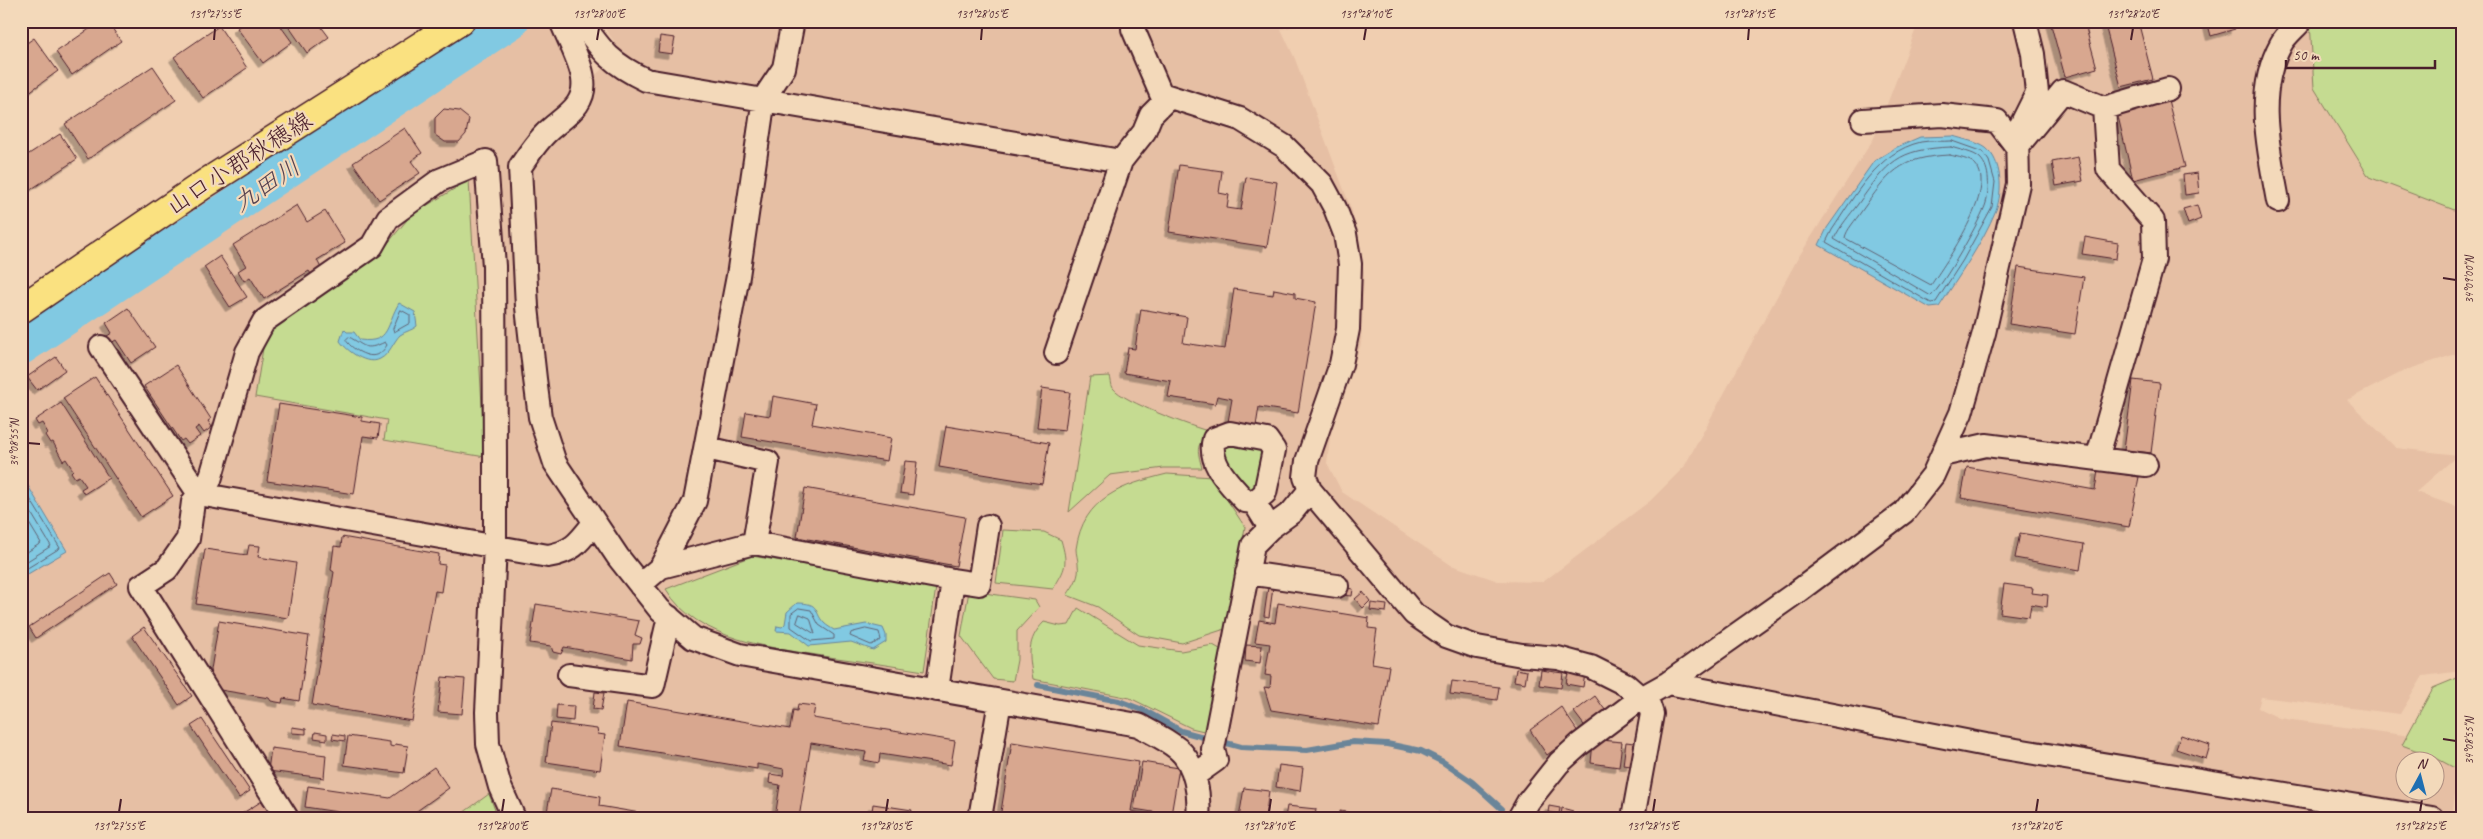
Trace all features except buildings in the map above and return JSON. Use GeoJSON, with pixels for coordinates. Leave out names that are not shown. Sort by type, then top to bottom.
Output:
{"type":"FeatureCollection","features":[{"type":"Feature","properties":{"kind":"main road","name":"山口小郡秋穂線"},"geometry":{"type":"LineString","coordinates":[[21,309],[206,183],[460,21]]}},
{"type":"Feature","properties":{"kind":"street"},"geometry":{"type":"LineString","coordinates":[[561,21],[583,79],[580,100],[570,115],[547,132],[528,153],[520,167],[527,308],[540,417],[555,463],[594,522],[640,585],[669,618],[693,638],[740,655],[1138,726],[1180,750],[1195,775],[1199,807],[1198,818]]}},
{"type":"Feature","properties":{"kind":"street"},"geometry":{"type":"LineString","coordinates":[[581,21],[602,52],[622,69],[646,80],[722,94],[764,98],[1121,161]]}},
{"type":"Feature","properties":{"kind":"street"},"geometry":{"type":"LineString","coordinates":[[640,585],[661,567],[695,501],[738,276],[764,98],[784,68],[793,21]]}},
{"type":"Feature","properties":{"kind":"street"},"geometry":{"type":"LineString","coordinates":[[1134,21],[1133,29],[1161,94],[1240,119],[1284,146],[1322,184],[1336,208],[1345,234],[1350,264],[1348,328],[1341,364],[1307,461],[1306,477],[1310,490],[1414,614],[1446,636],[1477,647],[1522,655],[1558,658],[1591,667],[1625,684],[1649,705],[1652,714],[1633,818]]}},
{"type":"Feature","properties":{"kind":"street"},"geometry":{"type":"LineString","coordinates":[[1519,818],[1528,802],[1559,763],[1580,744],[1641,698],[1668,683],[1797,592],[1904,512],[1933,475],[1961,413],[1984,332],[2018,184],[2017,133],[2037,93],[2033,54],[2025,21]]}},
{"type":"Feature","properties":{"kind":"street"},"geometry":{"type":"LineString","coordinates":[[2278,201],[2265,111],[2267,78],[2281,43],[2301,21]]}},
{"type":"Feature","properties":{"kind":"street"},"geometry":{"type":"LineString","coordinates":[[2017,147],[2063,90],[2104,108],[2168,89]]}},
{"type":"Feature","properties":{"kind":"street"},"geometry":{"type":"LineString","coordinates":[[1056,353],[1121,161],[1144,132],[1151,115],[1169,97]]}},
{"type":"Feature","properties":{"kind":"street"},"geometry":{"type":"LineString","coordinates":[[2096,459],[2154,259],[2152,221],[2108,168],[2104,108]]}},
{"type":"Feature","properties":{"kind":"street"},"geometry":{"type":"LineString","coordinates":[[1863,120],[1942,115],[1997,121],[2017,147]]}},
{"type":"Feature","properties":{"kind":"street"},"geometry":{"type":"LineString","coordinates":[[287,818],[141,586],[167,570],[188,539],[193,502],[210,480],[247,352],[264,321],[372,246],[388,218],[440,180],[486,161],[494,266],[495,546],[487,712],[488,744],[500,787],[514,818]]}},
{"type":"Feature","properties":{"kind":"street"},"geometry":{"type":"LineString","coordinates":[[101,346],[199,494],[548,556],[564,553],[577,545],[594,522]]}},
{"type":"Feature","properties":{"kind":"street"},"geometry":{"type":"LineString","coordinates":[[1942,455],[1986,445],[2146,465]]}},
{"type":"Feature","properties":{"kind":"street"},"geometry":{"type":"LineString","coordinates":[[706,448],[768,462],[754,543]]}},
{"type":"Feature","properties":{"kind":"street"},"geometry":{"type":"LineString","coordinates":[[1195,775],[1216,760],[1215,740],[1253,545],[1270,528],[1292,512],[1310,490]]}},
{"type":"Feature","properties":{"kind":"street"},"geometry":{"type":"LineString","coordinates":[[1254,502],[1270,528]]}},
{"type":"Feature","properties":{"kind":"street"},"geometry":{"type":"LineString","coordinates":[[661,567],[754,543],[979,584],[988,526]]}},
{"type":"Feature","properties":{"kind":"street"},"geometry":{"type":"LineString","coordinates":[[1247,573],[1336,586]]}},
{"type":"Feature","properties":{"kind":"street"},"geometry":{"type":"LineString","coordinates":[[937,690],[953,580]]}},
{"type":"Feature","properties":{"kind":"street"},"geometry":{"type":"LineString","coordinates":[[569,675],[652,686],[669,618]]}},
{"type":"Feature","properties":{"kind":"street"},"geometry":{"type":"LineString","coordinates":[[1668,683],[1986,745],[2432,818]]}},
{"type":"Feature","properties":{"kind":"street"},"geometry":{"type":"LineString","coordinates":[[980,818],[1000,701]]}},
{"type":"Feature","properties":{"kind":"shaded area"},"geometry":{"type":"Polygon","coordinates":[[[530,21],[549,21],[585,84],[622,52],[599,21],[1324,21],[1281,29],[1295,59],[1352,211],[1364,272],[1361,344],[1331,430],[1327,463],[1342,492],[1451,565],[1498,581],[1543,582],[1650,501],[1684,467],[1798,258],[1874,138],[1919,21],[2420,21],[2462,85],[2462,352],[2406,370],[2347,400],[2396,448],[2458,455],[2416,492],[2462,509],[2462,671],[2423,676],[2400,714],[2261,697],[2258,708],[2279,718],[2462,743],[2452,818],[21,818],[21,361],[530,21]]]}},
{"type":"Feature","properties":{"kind":"green space"},"geometry":{"type":"Polygon","coordinates":[[[2310,21],[2462,21],[2462,213],[2369,177],[2314,88],[2310,21]]]}},
{"type":"Feature","properties":{"kind":"green space"},"geometry":{"type":"Polygon","coordinates":[[[469,180],[485,457],[384,440],[387,420],[255,397],[266,330],[375,259],[411,215],[469,180]]]}},
{"type":"Feature","properties":{"kind":"green space"},"geometry":{"type":"Polygon","coordinates":[[[1110,376],[1113,388],[1119,394],[1175,420],[1211,432],[1202,440],[1198,452],[1202,468],[1164,468],[1110,475],[1069,512],[1090,377],[1110,376]]]}},
{"type":"Feature","properties":{"kind":"green space"},"geometry":{"type":"Polygon","coordinates":[[[1225,445],[1260,450],[1265,456],[1261,482],[1249,492],[1220,452],[1225,445]]]}},
{"type":"Feature","properties":{"kind":"green space"},"geometry":{"type":"Polygon","coordinates":[[[1167,474],[1212,477],[1245,527],[1228,628],[1182,643],[1139,635],[1098,607],[1067,595],[1078,573],[1076,549],[1080,531],[1096,505],[1121,489],[1167,474]]]}},
{"type":"Feature","properties":{"kind":"green space"},"geometry":{"type":"Polygon","coordinates":[[[1003,530],[1044,532],[1061,540],[1065,561],[1061,576],[1053,589],[996,583],[1003,530]]]}},
{"type":"Feature","properties":{"kind":"green space"},"geometry":{"type":"Polygon","coordinates":[[[752,556],[936,587],[924,671],[785,650],[738,639],[717,631],[697,620],[679,606],[666,589],[752,556]]]}},
{"type":"Feature","properties":{"kind":"green space"},"geometry":{"type":"Polygon","coordinates":[[[969,591],[1035,600],[1039,607],[1017,631],[1017,660],[1013,681],[993,679],[961,636],[969,591]]]}},
{"type":"Feature","properties":{"kind":"green space"},"geometry":{"type":"Polygon","coordinates":[[[1078,608],[1138,645],[1181,651],[1213,645],[1225,652],[1208,732],[1191,728],[1130,698],[1033,679],[1030,649],[1034,635],[1044,622],[1060,626],[1069,625],[1078,608]]]}},
{"type":"Feature","properties":{"kind":"green space"},"geometry":{"type":"Polygon","coordinates":[[[2462,676],[2462,772],[2446,763],[2446,752],[2420,752],[2402,745],[2433,688],[2462,676]]]}},
{"type":"Feature","properties":{"kind":"green space"},"geometry":{"type":"Polygon","coordinates":[[[489,794],[498,818],[456,818],[489,794]]]}},
{"type":"Feature","properties":{"kind":"water"},"geometry":{"type":"Polygon","coordinates":[[[1953,136],[1979,144],[1991,154],[2000,177],[2000,195],[1990,223],[1970,260],[1939,307],[1930,308],[1819,245],[1827,228],[1874,161],[1897,147],[1920,137],[1953,136]]]}},
{"type":"Feature","properties":{"kind":"water"},"geometry":{"type":"Polygon","coordinates":[[[399,303],[415,312],[417,326],[400,335],[389,351],[380,359],[369,361],[363,359],[352,353],[340,341],[344,329],[347,332],[354,332],[360,340],[377,339],[383,336],[399,303]]]}},
{"type":"Feature","properties":{"kind":"water"},"geometry":{"type":"Polygon","coordinates":[[[21,474],[67,551],[21,578],[21,474]]]}},
{"type":"Feature","properties":{"kind":"water"},"geometry":{"type":"Polygon","coordinates":[[[797,603],[813,606],[824,623],[834,630],[866,624],[883,628],[886,642],[873,650],[851,642],[809,646],[791,632],[776,631],[777,626],[782,627],[785,624],[787,612],[797,603]]]}},
{"type":"Feature","properties":{"kind":"waterway","name":"九田川"},"geometry":{"type":"LineString","coordinates":[[21,347],[511,21]]}},
{"type":"Feature","properties":{"kind":"waterway"},"geometry":{"type":"LineString","coordinates":[[1038,685],[1119,701],[1143,710],[1181,731],[1241,747],[1307,750],[1353,742],[1387,744],[1421,751],[1443,762],[1472,782],[1502,809]]}}]}
